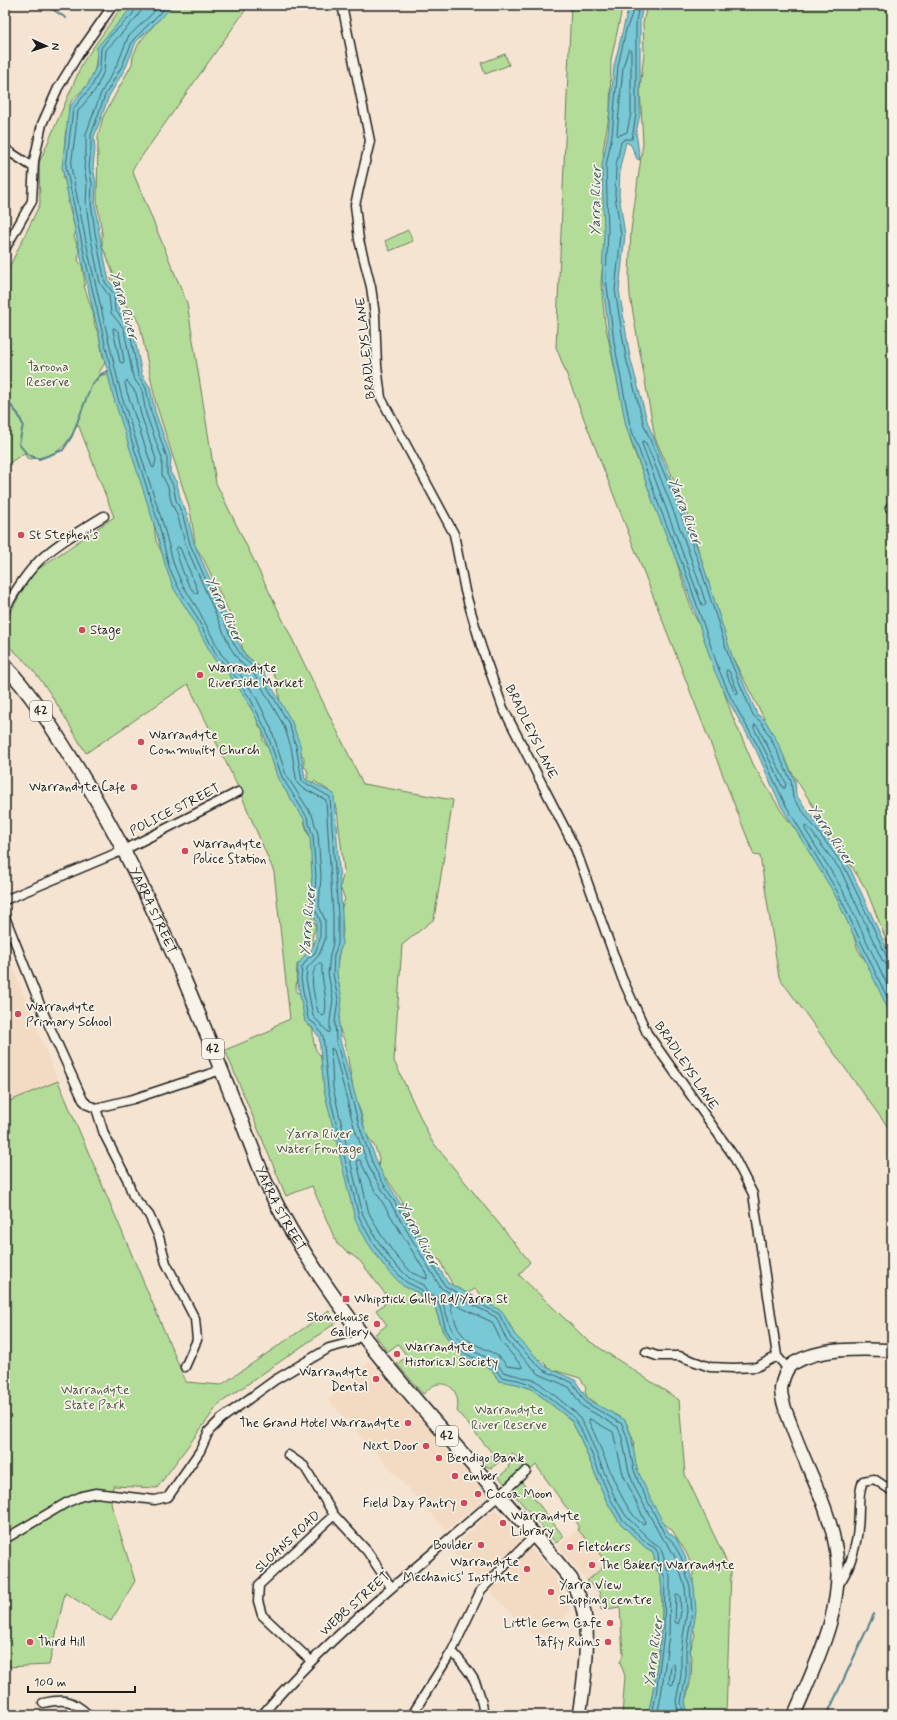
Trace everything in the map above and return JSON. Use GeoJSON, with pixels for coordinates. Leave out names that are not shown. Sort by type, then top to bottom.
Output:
{"type":"FeatureCollection","features":[{"type":"Feature","properties":{"kind":"main road","name":"YARRA STREET"},"geometry":{"type":"LineString","coordinates":[[5,666],[19,680],[42,714],[88,787],[124,850],[182,974],[264,1181],[280,1213],[299,1245],[362,1334],[418,1402],[500,1495],[571,1579],[581,1600],[585,1619],[586,1640],[579,1715]]}},
{"type":"Feature","properties":{"kind":"main road"},"geometry":{"type":"LineString","coordinates":[[794,1715],[831,1624],[838,1581],[836,1550],[831,1526],[793,1433],[783,1403],[781,1390],[784,1377],[793,1363],[815,1355],[854,1348],[892,1350]]}},
{"type":"Feature","properties":{"kind":"street"},"geometry":{"type":"LineString","coordinates":[[5,249],[32,201],[33,167],[42,124],[58,88],[80,52],[113,5]]}},
{"type":"Feature","properties":{"kind":"street","name":"BRADLEYS LANE"},"geometry":{"type":"LineString","coordinates":[[342,5],[370,142],[355,205],[359,240],[375,315],[377,366],[381,398],[454,534],[465,591],[481,646],[503,708],[576,850],[622,978],[647,1033],[733,1155],[753,1194],[777,1356]]}},
{"type":"Feature","properties":{"kind":"street"},"geometry":{"type":"LineString","coordinates":[[5,149],[33,167]]}},
{"type":"Feature","properties":{"kind":"street"},"geometry":{"type":"LineString","coordinates":[[5,609],[22,580],[36,563],[71,536],[104,516]]}},
{"type":"Feature","properties":{"kind":"street","name":"POLICE STREET"},"geometry":{"type":"LineString","coordinates":[[5,900],[124,850],[238,792]]}},
{"type":"Feature","properties":{"kind":"street"},"geometry":{"type":"LineString","coordinates":[[5,917],[43,1012],[83,1100],[88,1105],[96,1108],[133,1099],[221,1070]]}},
{"type":"Feature","properties":{"kind":"street"},"geometry":{"type":"LineString","coordinates":[[96,1108],[104,1134],[124,1172],[133,1196],[149,1215],[159,1237],[166,1263],[195,1319],[198,1340],[185,1367]]}},
{"type":"Feature","properties":{"kind":"street"},"geometry":{"type":"LineString","coordinates":[[5,1537],[10,1536],[66,1503],[82,1496],[96,1493],[155,1500],[168,1497],[200,1451],[209,1431],[221,1419],[275,1380],[329,1348],[352,1342],[362,1334]]}},
{"type":"Feature","properties":{"kind":"street"},"geometry":{"type":"LineString","coordinates":[[646,1352],[657,1356],[679,1356],[710,1367],[733,1368],[757,1367],[777,1356],[788,1369]]}},
{"type":"Feature","properties":{"kind":"street"},"geometry":{"type":"LineString","coordinates":[[288,1455],[304,1466],[334,1515],[368,1551],[391,1587]]}},
{"type":"Feature","properties":{"kind":"street","name":"WEBB STREET"},"geometry":{"type":"LineString","coordinates":[[262,1715],[311,1661],[391,1587],[421,1564],[526,1471]]}},
{"type":"Feature","properties":{"kind":"street"},"geometry":{"type":"LineString","coordinates":[[838,1581],[841,1580],[847,1572],[858,1528],[859,1491],[862,1481],[874,1479],[892,1492]]}},
{"type":"Feature","properties":{"kind":"street","name":"SLOANS ROAD"},"geometry":{"type":"LineString","coordinates":[[311,1661],[262,1615],[258,1600],[259,1585],[334,1515]]}},
{"type":"Feature","properties":{"kind":"street"},"geometry":{"type":"LineString","coordinates":[[412,1715],[452,1651],[481,1590],[534,1536]]}},
{"type":"Feature","properties":{"kind":"street"},"geometry":{"type":"LineString","coordinates":[[452,1651],[474,1676],[481,1697],[484,1715]]}},
{"type":"Feature","properties":{"kind":"street"},"geometry":{"type":"LineString","coordinates":[[43,1703],[56,1700],[75,1703],[89,1715]]}},
{"type":"Feature","properties":{"kind":"shaded area","name":"Warrandyte Primary School"},"geometry":{"type":"Polygon","coordinates":[[[5,948],[58,1081],[5,1103],[5,948]]]}},
{"type":"Feature","properties":{"kind":"shaded area"},"geometry":{"type":"Polygon","coordinates":[[[370,1361],[486,1492],[486,1497],[446,1530],[328,1400],[370,1361]]]}},
{"type":"Feature","properties":{"kind":"shaded area"},"geometry":{"type":"Polygon","coordinates":[[[495,1509],[554,1574],[571,1611],[539,1641],[450,1550],[495,1509]]]}},
{"type":"Feature","properties":{"kind":"shaded area"},"geometry":{"type":"Polygon","coordinates":[[[578,1530],[608,1564],[587,1581],[558,1546],[578,1530]]]}},
{"type":"Feature","properties":{"kind":"green space"},"geometry":{"type":"Polygon","coordinates":[[[123,5],[133,5],[130,14],[97,52],[95,69],[90,80],[86,87],[71,103],[69,109],[70,122],[66,130],[65,143],[63,179],[65,179],[69,195],[68,203],[76,232],[74,236],[79,250],[78,261],[82,265],[84,286],[93,312],[103,357],[105,358],[105,363],[98,374],[100,376],[106,374],[108,375],[153,516],[156,541],[208,642],[213,656],[218,660],[247,698],[248,704],[256,715],[258,724],[263,732],[263,740],[271,752],[274,764],[287,793],[299,805],[306,817],[304,821],[308,834],[318,843],[311,886],[311,909],[316,925],[312,939],[314,944],[306,948],[306,953],[302,962],[297,964],[296,992],[301,994],[308,1025],[313,1029],[314,1044],[316,1051],[321,1056],[322,1069],[422,1300],[428,1304],[434,1304],[443,1332],[492,1370],[495,1376],[532,1389],[571,1420],[579,1435],[606,1500],[619,1522],[653,1553],[656,1568],[661,1578],[662,1613],[657,1666],[648,1715],[622,1715],[625,1676],[620,1662],[623,1655],[620,1607],[601,1610],[600,1593],[587,1581],[607,1564],[597,1550],[578,1530],[578,1524],[536,1465],[520,1480],[564,1537],[556,1543],[499,1477],[509,1468],[508,1466],[517,1457],[512,1453],[491,1468],[481,1464],[493,1454],[457,1411],[458,1402],[453,1389],[444,1384],[437,1384],[423,1394],[397,1364],[407,1356],[398,1344],[387,1352],[375,1334],[387,1325],[376,1310],[390,1300],[360,1261],[337,1244],[312,1186],[286,1196],[225,1050],[271,1031],[274,1026],[290,1019],[274,872],[236,783],[188,684],[86,753],[41,680],[18,655],[5,644],[5,623],[31,574],[114,517],[78,424],[69,439],[54,453],[40,458],[30,459],[27,458],[24,453],[5,466],[5,276],[40,204],[39,163],[83,62],[123,5]]]}},
{"type":"Feature","properties":{"kind":"green space"},"geometry":{"type":"Polygon","coordinates":[[[178,5],[249,5],[132,170],[187,303],[216,483],[363,784],[453,800],[434,919],[402,945],[394,1061],[431,1140],[530,1262],[519,1275],[586,1339],[679,1400],[685,1474],[731,1571],[726,1715],[688,1715],[685,1702],[691,1680],[692,1657],[690,1651],[695,1635],[693,1627],[693,1571],[687,1554],[672,1530],[657,1518],[632,1457],[634,1442],[627,1424],[622,1419],[588,1398],[585,1392],[586,1387],[580,1378],[550,1369],[541,1360],[519,1350],[512,1329],[506,1319],[502,1314],[489,1306],[487,1301],[475,1289],[466,1294],[453,1287],[441,1261],[432,1255],[423,1243],[414,1218],[403,1209],[402,1201],[387,1179],[381,1177],[378,1172],[379,1158],[375,1147],[366,1134],[360,1110],[355,1100],[345,1042],[338,1025],[336,970],[343,931],[341,910],[345,899],[340,887],[344,871],[337,810],[328,790],[314,781],[311,783],[305,781],[308,777],[306,775],[308,774],[307,769],[304,767],[304,757],[294,747],[281,709],[277,680],[272,672],[258,666],[243,652],[233,621],[204,560],[194,544],[195,542],[190,510],[156,404],[140,325],[131,309],[120,303],[123,300],[123,297],[119,292],[116,283],[111,279],[113,273],[102,247],[102,233],[97,202],[98,136],[103,117],[132,64],[133,56],[139,43],[169,7],[178,5]]]}},
{"type":"Feature","properties":{"kind":"green space"},"geometry":{"type":"Polygon","coordinates":[[[571,5],[621,5],[621,14],[611,60],[610,111],[603,150],[608,209],[601,283],[605,323],[628,431],[633,448],[673,550],[692,611],[703,632],[732,715],[754,766],[782,812],[804,841],[830,880],[851,927],[858,950],[875,974],[892,1011],[892,1133],[779,977],[760,856],[754,855],[556,347],[571,5]]]}},
{"type":"Feature","properties":{"kind":"green space"},"geometry":{"type":"Polygon","coordinates":[[[647,5],[892,5],[892,488],[886,496],[892,512],[892,954],[866,889],[794,776],[730,653],[683,500],[655,438],[630,296],[629,277],[631,230],[643,143],[640,89],[644,53],[643,23],[647,5]]]}},
{"type":"Feature","properties":{"kind":"green space"},"geometry":{"type":"Polygon","coordinates":[[[505,54],[509,65],[485,74],[481,63],[505,54]]]}},
{"type":"Feature","properties":{"kind":"green space"},"geometry":{"type":"Polygon","coordinates":[[[408,230],[413,241],[390,251],[385,241],[408,230]]]}},
{"type":"Feature","properties":{"kind":"green space","name":"Warrandyte State Park"},"geometry":{"type":"Polygon","coordinates":[[[58,1081],[186,1382],[221,1385],[329,1311],[337,1322],[219,1404],[157,1488],[113,1486],[111,1504],[135,1581],[111,1621],[65,1593],[49,1665],[5,1667],[5,1103],[58,1081]]]}},
{"type":"Feature","properties":{"kind":"water","name":"Yarra River"},"geometry":{"type":"Polygon","coordinates":[[[134,5],[174,5],[136,42],[126,67],[109,96],[94,137],[95,149],[93,167],[96,183],[95,202],[99,232],[109,281],[118,292],[119,309],[132,325],[142,375],[150,387],[155,411],[171,457],[170,472],[177,483],[180,498],[187,514],[194,543],[238,642],[246,656],[261,668],[292,722],[300,745],[305,779],[334,794],[342,914],[342,945],[338,956],[337,974],[342,999],[339,1022],[340,1040],[363,1124],[378,1165],[386,1180],[448,1283],[502,1311],[515,1335],[546,1367],[575,1380],[588,1400],[625,1420],[631,1435],[637,1469],[652,1502],[669,1533],[676,1538],[685,1556],[694,1586],[696,1611],[690,1651],[690,1675],[685,1702],[688,1715],[648,1715],[661,1630],[661,1578],[656,1568],[652,1551],[646,1548],[619,1522],[606,1500],[579,1435],[571,1420],[532,1389],[517,1384],[499,1381],[492,1370],[464,1357],[456,1350],[443,1332],[434,1304],[428,1304],[422,1300],[419,1293],[403,1286],[384,1266],[368,1243],[355,1219],[324,1090],[319,1037],[312,1027],[305,1022],[297,979],[298,965],[305,955],[311,951],[316,939],[316,921],[310,907],[312,876],[310,837],[304,819],[278,779],[263,732],[248,702],[232,678],[214,659],[191,616],[174,589],[166,568],[155,527],[113,396],[81,258],[62,167],[69,108],[88,84],[96,67],[97,47],[134,5]]]}},
{"type":"Feature","properties":{"kind":"water"},"geometry":{"type":"Polygon","coordinates":[[[629,5],[643,5],[640,21],[640,114],[636,133],[640,160],[637,159],[631,145],[626,142],[620,167],[619,195],[625,235],[619,290],[630,357],[648,424],[680,501],[701,558],[733,659],[757,714],[765,720],[777,741],[795,781],[796,795],[849,866],[892,960],[892,1018],[834,893],[781,806],[756,750],[728,700],[715,672],[683,577],[654,505],[626,426],[610,343],[602,278],[604,231],[602,165],[608,134],[614,66],[629,5]]]}},
{"type":"Feature","properties":{"kind":"waterway"},"geometry":{"type":"LineString","coordinates":[[46,5],[66,18]]}},
{"type":"Feature","properties":{"kind":"waterway"},"geometry":{"type":"LineString","coordinates":[[5,354],[5,361]]}},
{"type":"Feature","properties":{"kind":"waterway"},"geometry":{"type":"LineString","coordinates":[[5,399],[18,414],[23,425],[19,444],[27,454],[39,459],[63,450],[72,436],[91,386],[101,374],[108,371]]}},
{"type":"Feature","properties":{"kind":"waterway"},"geometry":{"type":"LineString","coordinates":[[827,1715],[874,1614]]}},
{"type":"Feature","properties":{"kind":"place","name":"St Stephen's"},"geometry":{"type":"Point","coordinates":[21,535]}},
{"type":"Feature","properties":{"kind":"place","name":"Stage"},"geometry":{"type":"Point","coordinates":[82,630]}},
{"type":"Feature","properties":{"kind":"place","name":"Warrandyte Riverside Market"},"geometry":{"type":"Point","coordinates":[200,675]}},
{"type":"Feature","properties":{"kind":"place","name":"Warrandyte Community Church"},"geometry":{"type":"Point","coordinates":[141,742]}},
{"type":"Feature","properties":{"kind":"place","name":"Warrandyte Cafe"},"geometry":{"type":"Point","coordinates":[134,787]}},
{"type":"Feature","properties":{"kind":"place","name":"Warrandyte Police Station"},"geometry":{"type":"Point","coordinates":[185,851]}},
{"type":"Feature","properties":{"kind":"place","name":"Warrandyte Primary School"},"geometry":{"type":"Point","coordinates":[18,1014]}},
{"type":"Feature","properties":{"kind":"place","name":"Whipstick Gully Rd/Yarra St"},"geometry":{"type":"Point","coordinates":[346,1299]}},
{"type":"Feature","properties":{"kind":"place","name":"Stonehouse Gallery"},"geometry":{"type":"Point","coordinates":[377,1324]}},
{"type":"Feature","properties":{"kind":"place","name":"Warrandyte Historical Society"},"geometry":{"type":"Point","coordinates":[397,1354]}},
{"type":"Feature","properties":{"kind":"place","name":"Warrandyte Dental"},"geometry":{"type":"Point","coordinates":[376,1379]}},
{"type":"Feature","properties":{"kind":"place","name":"The Grand Hotel Warrandyte"},"geometry":{"type":"Point","coordinates":[408,1423]}},
{"type":"Feature","properties":{"kind":"place","name":"Next Door"},"geometry":{"type":"Point","coordinates":[426,1446]}},
{"type":"Feature","properties":{"kind":"place","name":"Bendigo Bank"},"geometry":{"type":"Point","coordinates":[439,1458]}},
{"type":"Feature","properties":{"kind":"place","name":"ember"},"geometry":{"type":"Point","coordinates":[455,1476]}},
{"type":"Feature","properties":{"kind":"place","name":"Cocoa Moon"},"geometry":{"type":"Point","coordinates":[478,1494]}},
{"type":"Feature","properties":{"kind":"place","name":"Field Day Pantry"},"geometry":{"type":"Point","coordinates":[464,1503]}},
{"type":"Feature","properties":{"kind":"place","name":"Warrandyte Library"},"geometry":{"type":"Point","coordinates":[503,1523]}},
{"type":"Feature","properties":{"kind":"place","name":"Boulder"},"geometry":{"type":"Point","coordinates":[481,1545]}},
{"type":"Feature","properties":{"kind":"place","name":"Fletchers"},"geometry":{"type":"Point","coordinates":[570,1547]}},
{"type":"Feature","properties":{"kind":"place","name":"The Bakery Warrandyte"},"geometry":{"type":"Point","coordinates":[592,1565]}},
{"type":"Feature","properties":{"kind":"place","name":"Warrandyte Mechanics' Institute"},"geometry":{"type":"Point","coordinates":[527,1569]}},
{"type":"Feature","properties":{"kind":"place","name":"Yarra View Shopping centre"},"geometry":{"type":"Point","coordinates":[551,1592]}},
{"type":"Feature","properties":{"kind":"place","name":"Little Gem Cafe"},"geometry":{"type":"Point","coordinates":[610,1623]}},
{"type":"Feature","properties":{"kind":"place","name":"Third Hill"},"geometry":{"type":"Point","coordinates":[30,1642]}},
{"type":"Feature","properties":{"kind":"place","name":"Taffy Ruins"},"geometry":{"type":"Point","coordinates":[608,1642]}},
{"type":"Feature","properties":{"kind":"park label","name":"Taroona Reserve"},"geometry":{"type":"Point","coordinates":[48,374]}},
{"type":"Feature","properties":{"kind":"park label","name":"Yarra River Water Frontage"},"geometry":{"type":"Point","coordinates":[319,1142]}},
{"type":"Feature","properties":{"kind":"park label","name":"Warrandyte River Reserve"},"geometry":{"type":"Point","coordinates":[509,1418]}}]}
